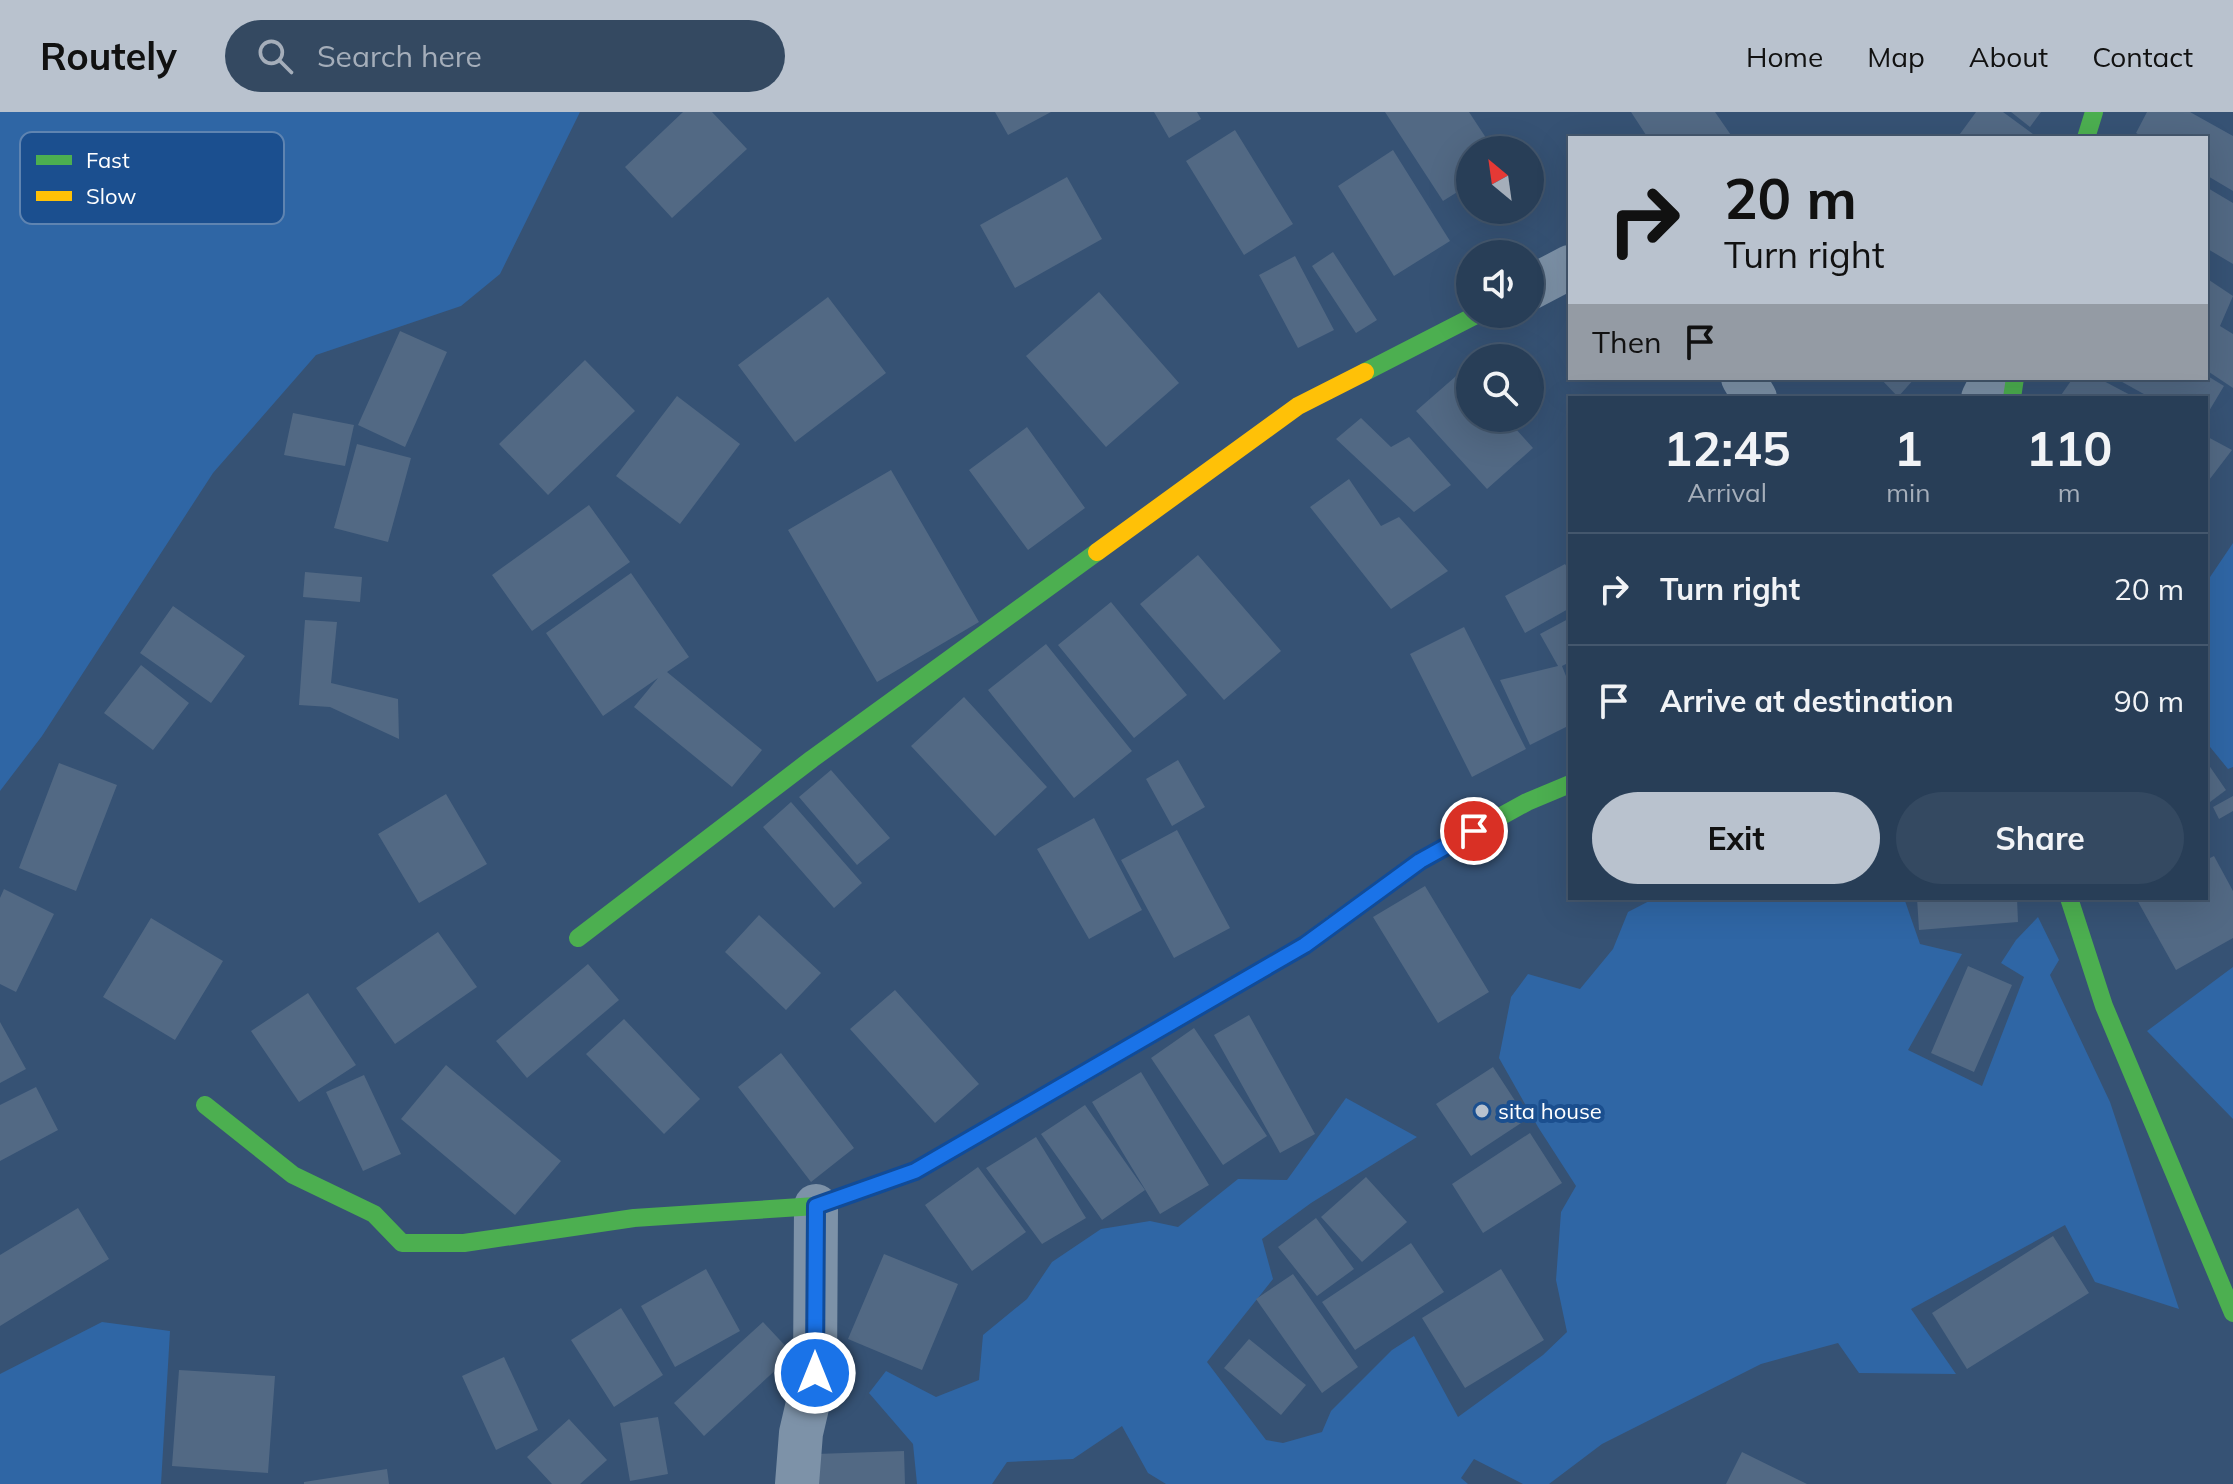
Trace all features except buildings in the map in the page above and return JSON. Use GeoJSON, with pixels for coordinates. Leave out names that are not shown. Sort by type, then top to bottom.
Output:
{"type":"FeatureCollection","features":[{"type":"Feature","properties":{"kind":"street"},"geometry":{"type":"LineString","coordinates":[[2087,136],[2094,112]]}},
{"type":"Feature","properties":{"kind":"street"},"geometry":{"type":"LineString","coordinates":[[1544,281],[1568,268]]}},
{"type":"Feature","properties":{"kind":"street"},"geometry":{"type":"LineString","coordinates":[[578,938],[812,759],[1298,406],[1456,325]]}},
{"type":"Feature","properties":{"kind":"street"},"geometry":{"type":"LineString","coordinates":[[205,1105],[293,1175],[374,1214],[402,1243],[464,1243],[634,1218],[816,1206],[915,1171],[1305,945],[1420,861],[1527,802],[1568,785]]}},
{"type":"Feature","properties":{"kind":"street"},"geometry":{"type":"LineString","coordinates":[[2070,900],[2104,1006],[2233,1313]]}},
{"type":"Feature","properties":{"kind":"street"},"geometry":{"type":"LineString","coordinates":[[797,1484],[801,1433],[815,1373],[816,1206]]}},
{"type":"Feature","properties":{"kind":"shaded area"},"geometry":{"type":"Polygon","coordinates":[[[0,112],[580,112],[500,274],[461,306],[316,355],[213,473],[42,736],[0,791],[0,112]]]}},
{"type":"Feature","properties":{"kind":"shaded area"},"geometry":{"type":"Polygon","coordinates":[[[2233,543],[2233,767],[2228,769],[2208,744],[2208,580],[2233,543]]]}},
{"type":"Feature","properties":{"kind":"shaded area"},"geometry":{"type":"Polygon","coordinates":[[[1651,900],[1905,900],[1920,944],[1962,954],[1908,1050],[1982,1086],[2024,977],[2001,963],[2016,940],[2038,917],[2059,960],[2050,975],[2110,1102],[2179,1309],[2095,1282],[2065,1225],[1911,1309],[1956,1374],[1859,1373],[1838,1343],[1761,1364],[1602,1444],[1549,1484],[1523,1484],[1474,1459],[1461,1478],[1468,1484],[1166,1484],[1148,1473],[1122,1426],[1073,1459],[1007,1462],[992,1484],[917,1484],[913,1444],[869,1393],[886,1371],[936,1397],[979,1380],[983,1335],[1027,1299],[1052,1262],[1101,1229],[1150,1221],[1178,1227],[1238,1179],[1287,1180],[1346,1098],[1417,1137],[1311,1203],[1262,1239],[1273,1279],[1207,1362],[1266,1440],[1283,1443],[1322,1432],[1331,1411],[1392,1350],[1414,1336],[1458,1417],[1543,1355],[1567,1332],[1556,1280],[1561,1212],[1576,1186],[1499,1058],[1511,997],[1528,974],[1580,989],[1613,949],[1628,912],[1651,900]]]}},
{"type":"Feature","properties":{"kind":"shaded area"},"geometry":{"type":"Polygon","coordinates":[[[2233,967],[2233,1119],[2147,1031],[2233,967]]]}},
{"type":"Feature","properties":{"kind":"shaded area"},"geometry":{"type":"Polygon","coordinates":[[[102,1322],[170,1331],[161,1484],[0,1484],[0,1374],[102,1322]]]}},
{"type":"Feature","properties":{"kind":"traffic: fast"},"geometry":{"type":"LineString","coordinates":[[2087,136],[2094,112]]}},
{"type":"Feature","properties":{"kind":"traffic: fast"},"geometry":{"type":"LineString","coordinates":[[1365,372],[1456,325]]}},
{"type":"Feature","properties":{"kind":"traffic: fast"},"geometry":{"type":"LineString","coordinates":[[2012,396],[2015,380]]}},
{"type":"Feature","properties":{"kind":"traffic: fast"},"geometry":{"type":"LineString","coordinates":[[578,938],[812,759],[1097,552]]}},
{"type":"Feature","properties":{"kind":"traffic: fast"},"geometry":{"type":"LineString","coordinates":[[1333,924],[1420,861],[1527,802],[1568,785]]}},
{"type":"Feature","properties":{"kind":"traffic: fast"},"geometry":{"type":"LineString","coordinates":[[2070,900],[2104,1006],[2233,1313]]}},
{"type":"Feature","properties":{"kind":"traffic: fast"},"geometry":{"type":"LineString","coordinates":[[205,1105],[293,1175],[374,1214],[402,1243],[464,1243],[634,1218],[816,1206],[915,1171],[1073,1080]]}},
{"type":"Feature","properties":{"kind":"traffic: slow"},"geometry":{"type":"LineString","coordinates":[[1097,552],[1298,406],[1365,372]]}},
{"type":"Feature","properties":{"kind":"traffic: slow"},"geometry":{"type":"LineString","coordinates":[[1073,1080],[1305,945],[1333,924]]}},
{"type":"Feature","properties":{"kind":"place","name":"sita house"},"geometry":{"type":"Point","coordinates":[1482,1111]}},
{"type":"Feature","properties":{"kind":"route"},"geometry":{"type":"LineString","coordinates":[[815,1373],[816,1206],[915,1171],[1305,945],[1420,861],[1474,831]]}}]}
